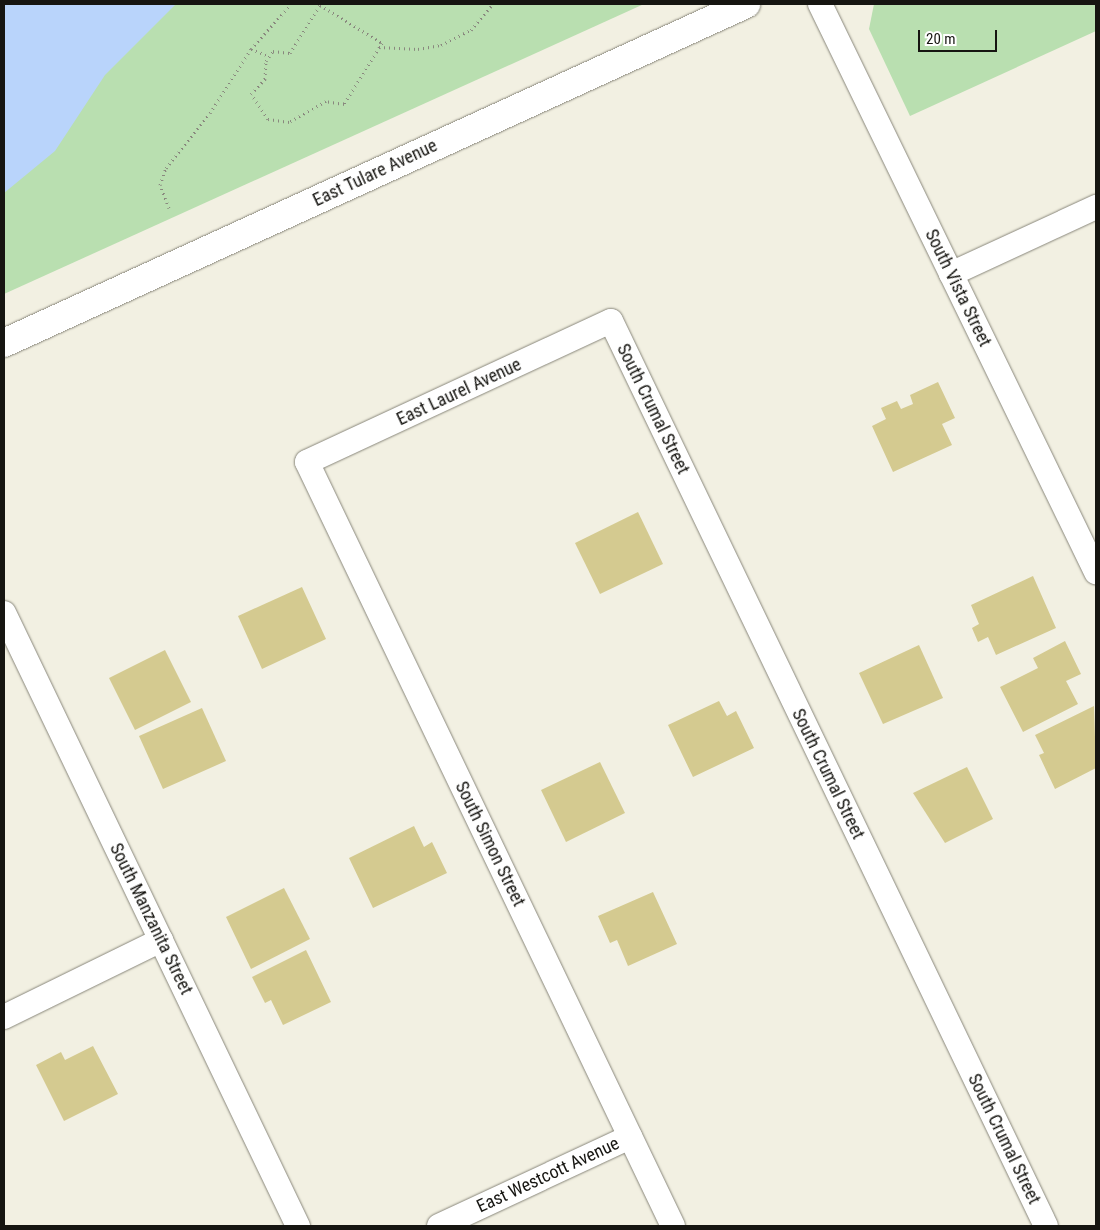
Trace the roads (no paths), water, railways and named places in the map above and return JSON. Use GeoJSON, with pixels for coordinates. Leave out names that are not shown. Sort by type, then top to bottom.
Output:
{"type":"FeatureCollection","features":[{"type":"Feature","properties":{"kind":"street","name":"East Tulare Avenue"},"geometry":{"type":"LineString","coordinates":[[4,343],[746,4]]}},
{"type":"Feature","properties":{"kind":"street","name":"South Vista Street"},"geometry":{"type":"LineString","coordinates":[[820,4],[951,274],[1093,557]]}},
{"type":"Feature","properties":{"kind":"street"},"geometry":{"type":"LineString","coordinates":[[951,274],[1096,207]]}},
{"type":"Feature","properties":{"kind":"street","name":"East Laurel Avenue"},"geometry":{"type":"LineString","coordinates":[[307,462],[611,321]]}},
{"type":"Feature","properties":{"kind":"street","name":"South Crumal Street"},"geometry":{"type":"LineString","coordinates":[[611,321],[1046,1226]]}},
{"type":"Feature","properties":{"kind":"street","name":"South Simon Street"},"geometry":{"type":"LineString","coordinates":[[307,462],[673,1226]]}},
{"type":"Feature","properties":{"kind":"street","name":"South Manzanita Street"},"geometry":{"type":"LineString","coordinates":[[4,615],[298,1226]]}},
{"type":"Feature","properties":{"kind":"street"},"geometry":{"type":"LineString","coordinates":[[4,1017],[161,940]]}},
{"type":"Feature","properties":{"kind":"street","name":"East Westcott Avenue"},"geometry":{"type":"LineString","coordinates":[[439,1226],[630,1137]]}},
{"type":"Feature","properties":{"kind":"water"},"geometry":{"type":"Polygon","coordinates":[[[4,4],[176,4],[105,75],[55,151],[4,193],[4,4]]]}}]}
